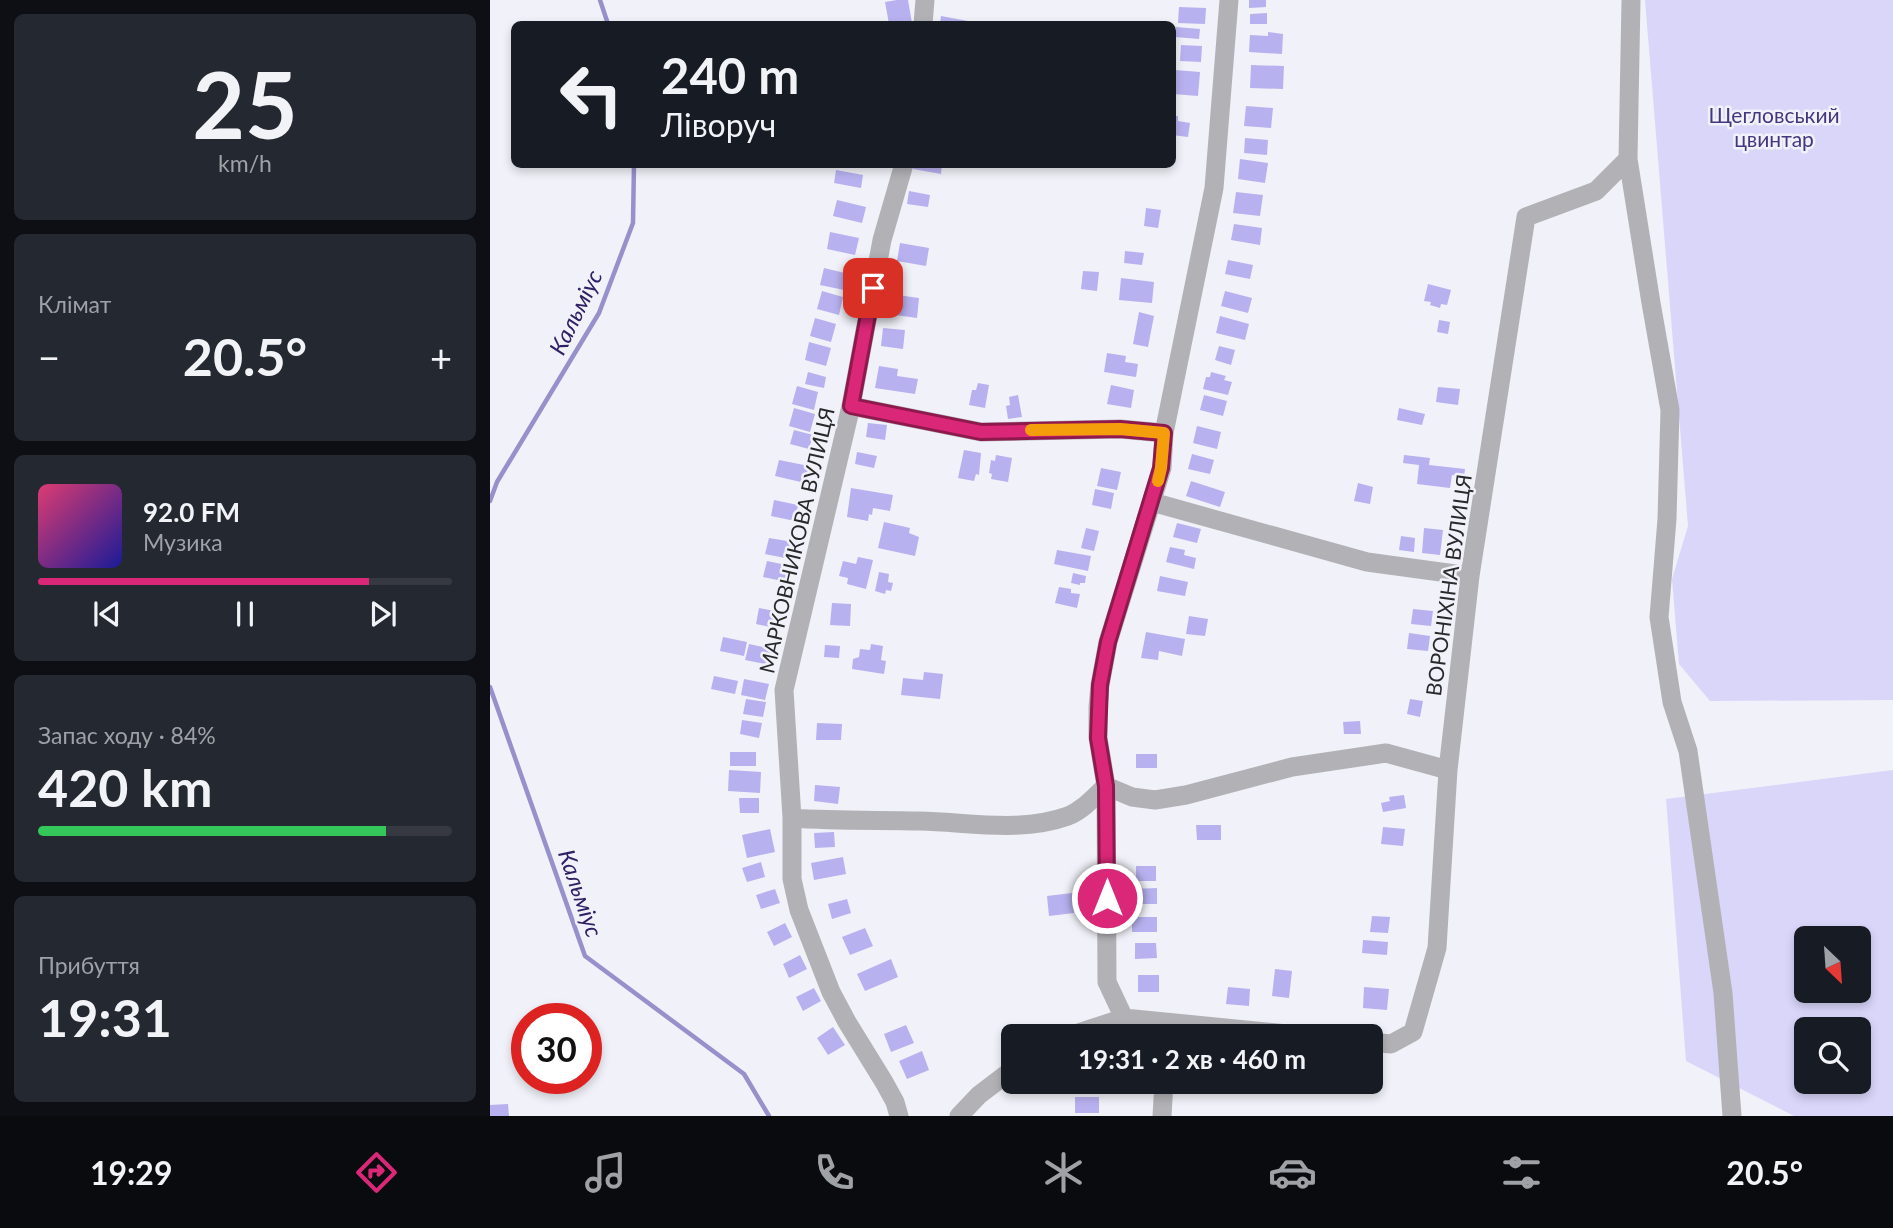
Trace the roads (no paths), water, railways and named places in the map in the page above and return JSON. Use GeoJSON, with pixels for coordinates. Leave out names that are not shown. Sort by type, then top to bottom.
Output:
{"type":"FeatureCollection","features":[{"type":"Feature","properties":{"kind":"street"},"geometry":{"type":"LineString","coordinates":[[923,21],[925,0]]}},
{"type":"Feature","properties":{"kind":"street"},"geometry":{"type":"LineString","coordinates":[[1124,1018],[1107,982],[1106,786],[1098,738],[1100,685],[1108,642],[1161,468],[1164,433],[1214,188],[1229,0]]}},
{"type":"Feature","properties":{"kind":"street"},"geometry":{"type":"LineString","coordinates":[[1631,0],[1628,159],[1670,410],[1667,519],[1659,617],[1672,702],[1688,751],[1692,778],[1723,993],[1732,1116]]}},
{"type":"Feature","properties":{"kind":"street","name":"ВОРОНІХІНА ВУЛИЦЯ"},"geometry":{"type":"LineString","coordinates":[[1383,1043],[1391,1044],[1413,1032],[1437,948],[1448,770],[1470,576],[1526,217],[1596,191],[1628,159]]}},
{"type":"Feature","properties":{"kind":"street","name":"МАРКОВНИКОВА ВУЛИЦЯ"},"geometry":{"type":"LineString","coordinates":[[900,1116],[884,1082],[846,1022],[831,992],[799,910],[792,879],[792,818],[784,690],[851,406],[882,240],[903,168]]}},
{"type":"Feature","properties":{"kind":"street"},"geometry":{"type":"LineString","coordinates":[[851,406],[981,432],[1120,429],[1164,433]]}},
{"type":"Feature","properties":{"kind":"street"},"geometry":{"type":"LineString","coordinates":[[1152,502],[1367,562],[1470,576]]}},
{"type":"Feature","properties":{"kind":"street"},"geometry":{"type":"LineString","coordinates":[[1106,786],[1132,797],[1155,800],[1292,767],[1386,753],[1448,770]]}},
{"type":"Feature","properties":{"kind":"street"},"geometry":{"type":"LineString","coordinates":[[792,818],[1020,826],[1046,823],[1076,813],[1106,786]]}},
{"type":"Feature","properties":{"kind":"street"},"geometry":{"type":"LineString","coordinates":[[1106,1024],[1124,1018],[1142,1024]]}},
{"type":"Feature","properties":{"kind":"street"},"geometry":{"type":"LineString","coordinates":[[959,1116],[979,1095],[1001,1078]]}},
{"type":"Feature","properties":{"kind":"street"},"geometry":{"type":"LineString","coordinates":[[1162,1116],[1163,1094]]}},
{"type":"Feature","properties":{"kind":"waterway","name":"Кальміус"},"geometry":{"type":"LineString","coordinates":[[600,0],[607,21]]}},
{"type":"Feature","properties":{"kind":"waterway","name":"Кальміус"},"geometry":{"type":"LineString","coordinates":[[490,501],[497,482],[599,313],[633,223],[634,168]]}},
{"type":"Feature","properties":{"kind":"waterway","name":"Кальміус"},"geometry":{"type":"LineString","coordinates":[[490,687],[585,956],[744,1074],[769,1116]]}},
{"type":"Feature","properties":{"kind":"park label","name":"Щегловський цвинтар"},"geometry":{"type":"Point","coordinates":[1774,126]}}]}
